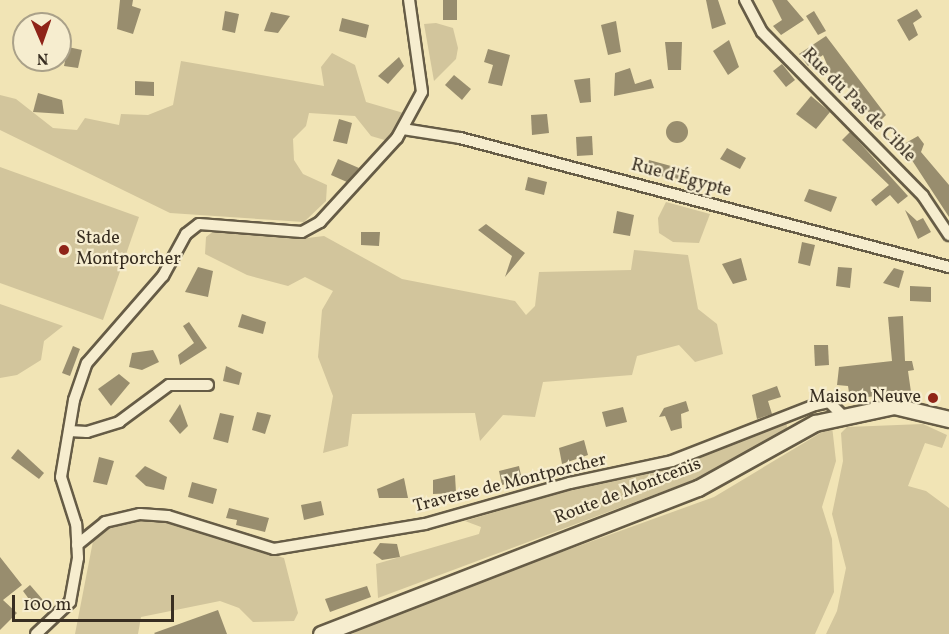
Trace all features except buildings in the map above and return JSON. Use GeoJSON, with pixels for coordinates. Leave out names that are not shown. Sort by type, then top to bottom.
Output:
{"type":"FeatureCollection","features":[{"type":"Feature","properties":{"kind":"main road","name":"Route de Montcenis"},"geometry":{"type":"LineString","coordinates":[[321,634],[698,488],[777,442],[842,415],[894,406],[949,419]]}},
{"type":"Feature","properties":{"kind":"street"},"geometry":{"type":"LineString","coordinates":[[36,634],[70,602],[77,545],[61,477],[69,431],[87,363],[164,276],[186,234],[199,224],[302,232],[342,200],[403,129],[422,92],[409,0]]}},
{"type":"Feature","properties":{"kind":"street","name":"Rue du Pas de Cible"},"geometry":{"type":"LineString","coordinates":[[746,0],[762,32],[923,196],[949,235]]}},
{"type":"Feature","properties":{"kind":"street","name":"Rue d'Égypte"},"geometry":{"type":"LineString","coordinates":[[403,129],[460,138],[949,267]]}},
{"type":"Feature","properties":{"kind":"street"},"geometry":{"type":"LineString","coordinates":[[69,431],[80,434],[119,422],[169,385],[208,385]]}},
{"type":"Feature","properties":{"kind":"street","name":"Traverse de Montporcher"},"geometry":{"type":"LineString","coordinates":[[77,545],[105,522],[140,514],[168,516],[274,549],[425,524],[570,483],[672,461],[815,405],[829,402],[842,415]]}},
{"type":"Feature","properties":{"kind":"shaded area"},"geometry":{"type":"Polygon","coordinates":[[[436,23],[453,28],[458,48],[456,59],[434,81],[424,24],[436,23]]]}},
{"type":"Feature","properties":{"kind":"shaded area"},"geometry":{"type":"Polygon","coordinates":[[[332,53],[355,65],[366,102],[407,114],[388,141],[371,136],[355,116],[309,113],[306,126],[293,139],[294,160],[303,174],[327,185],[326,201],[304,222],[170,213],[0,130],[0,95],[16,99],[53,128],[77,130],[85,118],[119,125],[121,114],[148,115],[173,105],[181,61],[324,86],[321,67],[332,53]]]}},
{"type":"Feature","properties":{"kind":"shaded area","name":"Stade Montporcher"},"geometry":{"type":"Polygon","coordinates":[[[0,167],[139,217],[103,320],[0,283],[0,167]]]}},
{"type":"Feature","properties":{"kind":"shaded area"},"geometry":{"type":"Polygon","coordinates":[[[666,202],[710,214],[699,243],[673,242],[659,233],[658,218],[666,202]]]}},
{"type":"Feature","properties":{"kind":"shaded area"},"geometry":{"type":"Polygon","coordinates":[[[215,230],[299,239],[324,236],[402,279],[515,301],[526,315],[535,306],[539,272],[631,270],[634,250],[688,255],[698,309],[717,324],[723,354],[695,362],[679,345],[637,356],[632,375],[543,382],[535,417],[503,415],[480,441],[475,413],[352,414],[348,446],[323,453],[333,396],[318,357],[322,310],[333,291],[305,277],[288,286],[247,275],[205,254],[206,237],[215,230]]]}},
{"type":"Feature","properties":{"kind":"shaded area"},"geometry":{"type":"Polygon","coordinates":[[[0,304],[63,326],[44,341],[41,360],[17,375],[0,378],[0,304]]]}},
{"type":"Feature","properties":{"kind":"shaded area"},"geometry":{"type":"Polygon","coordinates":[[[786,422],[788,431],[707,475],[378,598],[376,564],[479,534],[481,527],[465,521],[580,487],[673,468],[786,422]]]}},
{"type":"Feature","properties":{"kind":"shaded area"},"geometry":{"type":"Polygon","coordinates":[[[923,424],[947,435],[942,448],[925,443],[908,486],[926,491],[949,508],[949,634],[826,634],[837,611],[846,568],[832,514],[843,461],[841,433],[847,427],[923,424]]]}},
{"type":"Feature","properties":{"kind":"shaded area"},"geometry":{"type":"Polygon","coordinates":[[[832,426],[836,461],[822,507],[832,539],[834,592],[815,634],[352,634],[379,618],[714,497],[832,426]]]}},
{"type":"Feature","properties":{"kind":"shaded area"},"geometry":{"type":"Polygon","coordinates":[[[140,520],[167,521],[284,558],[298,613],[294,621],[253,622],[239,608],[220,601],[141,617],[138,634],[75,634],[93,541],[112,526],[140,520]]]}},
{"type":"Feature","properties":{"kind":"place","name":"Stade Montporcher"},"geometry":{"type":"Point","coordinates":[64,250]}},
{"type":"Feature","properties":{"kind":"place","name":"Maison Neuve"},"geometry":{"type":"Point","coordinates":[933,398]}}]}
